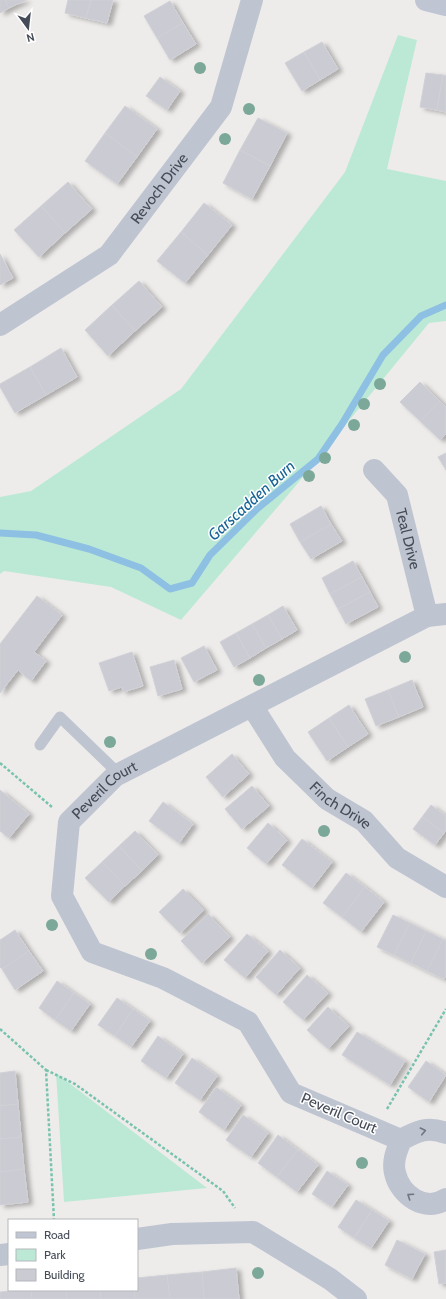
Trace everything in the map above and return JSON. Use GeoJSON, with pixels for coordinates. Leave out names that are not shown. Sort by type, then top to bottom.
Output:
{"type":"FeatureCollection","features":[{"type":"Feature","properties":{"kind":"street","name":"Revoch Drive"},"geometry":{"type":"LineString","coordinates":[[0,325],[109,255],[221,107],[252,0]]}},
{"type":"Feature","properties":{"kind":"street"},"geometry":{"type":"LineString","coordinates":[[426,0],[446,5]]}},
{"type":"Feature","properties":{"kind":"street","name":"Teal Drive"},"geometry":{"type":"LineString","coordinates":[[374,470],[397,495],[436,615]]}},
{"type":"Feature","properties":{"kind":"street","name":"Peveril Court"},"geometry":{"type":"LineString","coordinates":[[401,1140],[291,1093],[248,1022],[163,978],[92,952],[62,896],[69,822],[115,776],[436,615]]}},
{"type":"Feature","properties":{"kind":"street","name":"Finch Drive"},"geometry":{"type":"LineString","coordinates":[[252,706],[286,758],[327,799],[364,821],[397,858],[446,887]]}},
{"type":"Feature","properties":{"kind":"street"},"geometry":{"type":"LineString","coordinates":[[446,1133],[435,1129],[414,1133],[401,1140],[395,1158],[394,1172],[400,1187],[409,1196],[425,1203],[440,1203],[446,1199]]}},
{"type":"Feature","properties":{"kind":"street"},"geometry":{"type":"LineString","coordinates":[[138,1239],[172,1234],[253,1232],[330,1279],[356,1299]]}},
{"type":"Feature","properties":{"kind":"lane"},"geometry":{"type":"LineString","coordinates":[[40,745],[60,717],[119,774]]}},
{"type":"Feature","properties":{"kind":"path"},"geometry":{"type":"LineString","coordinates":[[0,763],[69,822]]}},
{"type":"Feature","properties":{"kind":"path"},"geometry":{"type":"LineString","coordinates":[[376,1129],[446,1010]]}},
{"type":"Feature","properties":{"kind":"path"},"geometry":{"type":"LineString","coordinates":[[0,1029],[46,1070],[75,1084],[223,1191],[253,1232]]}},
{"type":"Feature","properties":{"kind":"path"},"geometry":{"type":"LineString","coordinates":[[46,1070],[54,1219]]}},
{"type":"Feature","properties":{"kind":"green space"},"geometry":{"type":"Polygon","coordinates":[[[398,35],[417,40],[387,169],[446,181],[446,321],[429,323],[293,489],[181,620],[111,587],[4,571],[0,574],[0,497],[31,491],[181,389],[345,172],[398,35]]]}},
{"type":"Feature","properties":{"kind":"green space"},"geometry":{"type":"Polygon","coordinates":[[[56,1073],[207,1188],[64,1202],[56,1073]]]}},
{"type":"Feature","properties":{"kind":"building"},"geometry":{"type":"Polygon","coordinates":[[[0,0],[5,0],[9,8],[0,13],[0,0]]]}},
{"type":"Feature","properties":{"kind":"building"},"geometry":{"type":"Polygon","coordinates":[[[5,0],[26,0],[9,8],[5,0]]]}},
{"type":"Feature","properties":{"kind":"building"},"geometry":{"type":"Polygon","coordinates":[[[68,0],[91,0],[86,18],[65,13],[68,0]]]}},
{"type":"Feature","properties":{"kind":"building"},"geometry":{"type":"Polygon","coordinates":[[[91,0],[113,0],[107,23],[86,18],[91,0]]]}},
{"type":"Feature","properties":{"kind":"building"},"geometry":{"type":"Polygon","coordinates":[[[170,1],[183,23],[157,38],[144,16],[170,1]]]}},
{"type":"Feature","properties":{"kind":"building"},"geometry":{"type":"Polygon","coordinates":[[[183,23],[196,44],[170,60],[157,38],[183,23]]]}},
{"type":"Feature","properties":{"kind":"building"},"geometry":{"type":"Polygon","coordinates":[[[322,42],[338,69],[320,80],[304,52],[322,42]]]}},
{"type":"Feature","properties":{"kind":"building"},"geometry":{"type":"Polygon","coordinates":[[[304,52],[320,80],[302,91],[285,63],[304,52]]]}},
{"type":"Feature","properties":{"kind":"building"},"geometry":{"type":"Polygon","coordinates":[[[426,73],[443,75],[437,110],[420,107],[426,73]]]}},
{"type":"Feature","properties":{"kind":"building"},"geometry":{"type":"Polygon","coordinates":[[[443,75],[446,76],[446,112],[437,110],[443,75]]]}},
{"type":"Feature","properties":{"kind":"building"},"geometry":{"type":"Polygon","coordinates":[[[160,77],[180,91],[167,110],[146,96],[160,77]]]}},
{"type":"Feature","properties":{"kind":"building"},"geometry":{"type":"Polygon","coordinates":[[[125,106],[157,129],[137,157],[105,133],[125,106]]]}},
{"type":"Feature","properties":{"kind":"building"},"geometry":{"type":"Polygon","coordinates":[[[258,118],[287,133],[270,166],[240,150],[258,118]]]}},
{"type":"Feature","properties":{"kind":"building"},"geometry":{"type":"Polygon","coordinates":[[[105,133],[137,157],[117,184],[85,161],[105,133]]]}},
{"type":"Feature","properties":{"kind":"building"},"geometry":{"type":"Polygon","coordinates":[[[240,150],[270,166],[252,199],[223,183],[240,150]]]}},
{"type":"Feature","properties":{"kind":"building"},"geometry":{"type":"Polygon","coordinates":[[[68,182],[92,209],[65,233],[41,206],[68,182]]]}},
{"type":"Feature","properties":{"kind":"building"},"geometry":{"type":"Polygon","coordinates":[[[204,203],[232,225],[208,255],[181,232],[204,203]]]}},
{"type":"Feature","properties":{"kind":"building"},"geometry":{"type":"Polygon","coordinates":[[[41,206],[65,233],[39,257],[14,230],[41,206]]]}},
{"type":"Feature","properties":{"kind":"building"},"geometry":{"type":"Polygon","coordinates":[[[181,232],[208,255],[185,283],[157,261],[181,232]]]}},
{"type":"Feature","properties":{"kind":"building"},"geometry":{"type":"Polygon","coordinates":[[[0,254],[13,278],[0,285],[0,254]]]}},
{"type":"Feature","properties":{"kind":"building"},"geometry":{"type":"Polygon","coordinates":[[[139,281],[162,307],[135,331],[112,305],[139,281]]]}},
{"type":"Feature","properties":{"kind":"building"},"geometry":{"type":"Polygon","coordinates":[[[112,305],[135,331],[108,356],[85,330],[112,305]]]}},
{"type":"Feature","properties":{"kind":"building"},"geometry":{"type":"Polygon","coordinates":[[[61,348],[77,377],[46,395],[30,367],[61,348]]]}},
{"type":"Feature","properties":{"kind":"building"},"geometry":{"type":"Polygon","coordinates":[[[30,367],[46,395],[15,413],[0,387],[0,384],[30,367]]]}},
{"type":"Feature","properties":{"kind":"building"},"geometry":{"type":"Polygon","coordinates":[[[420,382],[440,401],[420,421],[400,402],[420,382]]]}},
{"type":"Feature","properties":{"kind":"building"},"geometry":{"type":"Polygon","coordinates":[[[440,401],[446,407],[446,434],[440,440],[420,421],[440,401]]]}},
{"type":"Feature","properties":{"kind":"building"},"geometry":{"type":"Polygon","coordinates":[[[446,453],[446,470],[438,457],[446,453]]]}},
{"type":"Feature","properties":{"kind":"building"},"geometry":{"type":"Polygon","coordinates":[[[321,506],[331,524],[300,542],[290,524],[321,506]]]}},
{"type":"Feature","properties":{"kind":"building"},"geometry":{"type":"Polygon","coordinates":[[[331,524],[342,541],[311,559],[300,542],[331,524]]]}},
{"type":"Feature","properties":{"kind":"building"},"geometry":{"type":"Polygon","coordinates":[[[353,561],[362,577],[330,594],[322,578],[353,561]]]}},
{"type":"Feature","properties":{"kind":"building"},"geometry":{"type":"Polygon","coordinates":[[[362,577],[370,592],[338,609],[330,594],[362,577]]]}},
{"type":"Feature","properties":{"kind":"building"},"geometry":{"type":"Polygon","coordinates":[[[370,592],[378,607],[346,624],[338,609],[370,592]]]}},
{"type":"Feature","properties":{"kind":"building"},"geometry":{"type":"Polygon","coordinates":[[[37,596],[62,615],[34,652],[46,661],[31,681],[18,670],[0,693],[0,644],[37,596]]]}},
{"type":"Feature","properties":{"kind":"building"},"geometry":{"type":"Polygon","coordinates":[[[283,606],[297,630],[282,639],[268,615],[283,606]]]}},
{"type":"Feature","properties":{"kind":"building"},"geometry":{"type":"Polygon","coordinates":[[[268,615],[282,639],[266,648],[252,624],[268,615]]]}},
{"type":"Feature","properties":{"kind":"building"},"geometry":{"type":"Polygon","coordinates":[[[252,624],[266,648],[250,658],[236,633],[252,624]]]}},
{"type":"Feature","properties":{"kind":"building"},"geometry":{"type":"Polygon","coordinates":[[[236,633],[250,658],[234,667],[220,642],[236,633]]]}},
{"type":"Feature","properties":{"kind":"building"},"geometry":{"type":"Polygon","coordinates":[[[204,646],[217,670],[194,682],[181,658],[204,646]]]}},
{"type":"Feature","properties":{"kind":"building"},"geometry":{"type":"Polygon","coordinates":[[[132,652],[143,686],[123,692],[122,687],[109,691],[99,663],[132,652]]]}},
{"type":"Feature","properties":{"kind":"building"},"geometry":{"type":"Polygon","coordinates":[[[174,660],[182,689],[158,696],[150,667],[174,660]]]}},
{"type":"Feature","properties":{"kind":"building"},"geometry":{"type":"Polygon","coordinates":[[[412,680],[423,707],[399,717],[388,690],[412,680]]]}},
{"type":"Feature","properties":{"kind":"building"},"geometry":{"type":"Polygon","coordinates":[[[388,690],[399,717],[376,726],[365,699],[388,690]]]}},
{"type":"Feature","properties":{"kind":"building"},"geometry":{"type":"Polygon","coordinates":[[[349,705],[368,734],[348,747],[329,718],[349,705]]]}},
{"type":"Feature","properties":{"kind":"building"},"geometry":{"type":"Polygon","coordinates":[[[329,718],[348,747],[327,761],[308,732],[329,718]]]}},
{"type":"Feature","properties":{"kind":"building"},"geometry":{"type":"Polygon","coordinates":[[[232,754],[249,774],[223,797],[206,777],[232,754]]]}},
{"type":"Feature","properties":{"kind":"building"},"geometry":{"type":"Polygon","coordinates":[[[252,786],[269,806],[242,829],[225,809],[252,786]]]}},
{"type":"Feature","properties":{"kind":"building"},"geometry":{"type":"Polygon","coordinates":[[[0,790],[29,814],[9,838],[0,831],[0,790]]]}},
{"type":"Feature","properties":{"kind":"building"},"geometry":{"type":"Polygon","coordinates":[[[163,802],[193,824],[179,843],[149,821],[163,802]]]}},
{"type":"Feature","properties":{"kind":"building"},"geometry":{"type":"Polygon","coordinates":[[[431,805],[446,816],[446,830],[444,833],[422,817],[431,805]]]}},
{"type":"Feature","properties":{"kind":"building"},"geometry":{"type":"Polygon","coordinates":[[[422,817],[444,833],[435,845],[413,829],[422,817]]]}},
{"type":"Feature","properties":{"kind":"building"},"geometry":{"type":"Polygon","coordinates":[[[268,823],[287,840],[266,864],[247,848],[268,823]]]}},
{"type":"Feature","properties":{"kind":"building"},"geometry":{"type":"Polygon","coordinates":[[[135,831],[158,855],[142,871],[119,846],[135,831]]]}},
{"type":"Feature","properties":{"kind":"building"},"geometry":{"type":"Polygon","coordinates":[[[302,839],[332,862],[312,888],[282,865],[302,839]]]}},
{"type":"Feature","properties":{"kind":"building"},"geometry":{"type":"Polygon","coordinates":[[[119,846],[142,871],[125,886],[102,862],[119,846]]]}},
{"type":"Feature","properties":{"kind":"building"},"geometry":{"type":"Polygon","coordinates":[[[102,862],[125,886],[109,902],[85,878],[102,862]]]}},
{"type":"Feature","properties":{"kind":"building"},"geometry":{"type":"Polygon","coordinates":[[[346,873],[365,887],[342,917],[323,903],[346,873]]]}},
{"type":"Feature","properties":{"kind":"building"},"geometry":{"type":"Polygon","coordinates":[[[365,887],[384,902],[361,932],[342,917],[365,887]]]}},
{"type":"Feature","properties":{"kind":"building"},"geometry":{"type":"Polygon","coordinates":[[[183,889],[204,910],[180,933],[159,912],[183,889]]]}},
{"type":"Feature","properties":{"kind":"building"},"geometry":{"type":"Polygon","coordinates":[[[208,914],[230,937],[202,963],[181,941],[208,914]]]}},
{"type":"Feature","properties":{"kind":"building"},"geometry":{"type":"Polygon","coordinates":[[[393,915],[410,923],[394,955],[377,947],[393,915]]]}},
{"type":"Feature","properties":{"kind":"building"},"geometry":{"type":"Polygon","coordinates":[[[410,923],[426,931],[411,963],[394,955],[410,923]]]}},
{"type":"Feature","properties":{"kind":"building"},"geometry":{"type":"Polygon","coordinates":[[[15,930],[29,951],[2,969],[0,967],[0,940],[15,930]]]}},
{"type":"Feature","properties":{"kind":"building"},"geometry":{"type":"Polygon","coordinates":[[[426,931],[443,939],[427,971],[411,963],[426,931]]]}},
{"type":"Feature","properties":{"kind":"building"},"geometry":{"type":"Polygon","coordinates":[[[247,934],[268,951],[245,978],[224,960],[247,934]]]}},
{"type":"Feature","properties":{"kind":"building"},"geometry":{"type":"Polygon","coordinates":[[[443,939],[446,941],[446,975],[444,979],[427,971],[443,939]]]}},
{"type":"Feature","properties":{"kind":"building"},"geometry":{"type":"Polygon","coordinates":[[[280,950],[300,968],[276,995],[256,977],[280,950]]]}},
{"type":"Feature","properties":{"kind":"building"},"geometry":{"type":"Polygon","coordinates":[[[29,951],[43,971],[15,990],[2,969],[29,951]]]}},
{"type":"Feature","properties":{"kind":"building"},"geometry":{"type":"Polygon","coordinates":[[[307,975],[328,993],[303,1020],[283,1002],[307,975]]]}},
{"type":"Feature","properties":{"kind":"building"},"geometry":{"type":"Polygon","coordinates":[[[57,981],[74,993],[55,1020],[39,1008],[57,981]]]}},
{"type":"Feature","properties":{"kind":"building"},"geometry":{"type":"Polygon","coordinates":[[[74,993],[90,1004],[71,1031],[55,1020],[74,993]]]}},
{"type":"Feature","properties":{"kind":"building"},"geometry":{"type":"Polygon","coordinates":[[[117,998],[133,1009],[115,1036],[98,1025],[117,998]]]}},
{"type":"Feature","properties":{"kind":"building"},"geometry":{"type":"Polygon","coordinates":[[[328,1007],[349,1026],[328,1049],[307,1030],[328,1007]]]}},
{"type":"Feature","properties":{"kind":"building"},"geometry":{"type":"Polygon","coordinates":[[[133,1009],[150,1021],[131,1047],[115,1036],[133,1009]]]}},
{"type":"Feature","properties":{"kind":"building"},"geometry":{"type":"Polygon","coordinates":[[[357,1032],[405,1061],[390,1085],[342,1055],[357,1032]]]}},
{"type":"Feature","properties":{"kind":"building"},"geometry":{"type":"Polygon","coordinates":[[[158,1036],[183,1054],[166,1078],[141,1061],[158,1036]]]}},
{"type":"Feature","properties":{"kind":"building"},"geometry":{"type":"Polygon","coordinates":[[[192,1058],[217,1076],[200,1100],[175,1083],[192,1058]]]}},
{"type":"Feature","properties":{"kind":"building"},"geometry":{"type":"Polygon","coordinates":[[[426,1061],[446,1075],[429,1102],[408,1087],[426,1061]]]}},
{"type":"Feature","properties":{"kind":"building"},"geometry":{"type":"Polygon","coordinates":[[[15,1071],[18,1104],[0,1106],[0,1073],[15,1071]]]}},
{"type":"Feature","properties":{"kind":"building"},"geometry":{"type":"Polygon","coordinates":[[[216,1087],[241,1105],[224,1130],[199,1112],[216,1087]]]}},
{"type":"Feature","properties":{"kind":"building"},"geometry":{"type":"Polygon","coordinates":[[[18,1104],[21,1137],[0,1139],[0,1106],[18,1104]]]}},
{"type":"Feature","properties":{"kind":"building"},"geometry":{"type":"Polygon","coordinates":[[[243,1115],[268,1133],[251,1157],[226,1140],[243,1115]]]}},
{"type":"Feature","properties":{"kind":"building"},"geometry":{"type":"Polygon","coordinates":[[[278,1135],[298,1150],[277,1177],[258,1163],[278,1135]]]}},
{"type":"Feature","properties":{"kind":"building"},"geometry":{"type":"Polygon","coordinates":[[[21,1137],[24,1169],[0,1172],[0,1139],[21,1137]]]}},
{"type":"Feature","properties":{"kind":"building"},"geometry":{"type":"Polygon","coordinates":[[[298,1150],[318,1165],[297,1192],[277,1177],[298,1150]]]}},
{"type":"Feature","properties":{"kind":"building"},"geometry":{"type":"Polygon","coordinates":[[[24,1169],[28,1202],[0,1205],[0,1172],[24,1169]]]}},
{"type":"Feature","properties":{"kind":"building"},"geometry":{"type":"Polygon","coordinates":[[[327,1171],[348,1185],[332,1207],[312,1194],[327,1171]]]}},
{"type":"Feature","properties":{"kind":"building"},"geometry":{"type":"Polygon","coordinates":[[[356,1200],[372,1210],[354,1238],[338,1227],[356,1200]]]}},
{"type":"Feature","properties":{"kind":"building"},"geometry":{"type":"Polygon","coordinates":[[[372,1210],[389,1221],[371,1248],[354,1238],[372,1210]]]}},
{"type":"Feature","properties":{"kind":"building"},"geometry":{"type":"Polygon","coordinates":[[[397,1240],[425,1254],[412,1279],[385,1265],[397,1240]]]}},
{"type":"Feature","properties":{"kind":"building"},"geometry":{"type":"Polygon","coordinates":[[[446,1250],[446,1283],[439,1284],[434,1252],[446,1250]]]}},
{"type":"Feature","properties":{"kind":"building"},"geometry":{"type":"Polygon","coordinates":[[[236,1268],[239,1299],[204,1299],[202,1272],[236,1268]]]}},
{"type":"Feature","properties":{"kind":"building"},"geometry":{"type":"Polygon","coordinates":[[[202,1272],[204,1299],[170,1299],[167,1275],[202,1272]]]}},
{"type":"Feature","properties":{"kind":"building"},"geometry":{"type":"Polygon","coordinates":[[[167,1275],[170,1299],[135,1299],[134,1291],[138,1291],[138,1278],[167,1275]]]}},
{"type":"Feature","properties":{"kind":"building"},"geometry":{"type":"Polygon","coordinates":[[[31,1291],[32,1299],[0,1299],[0,1292],[31,1291]]]}},
{"type":"Feature","properties":{"kind":"building"},"geometry":{"type":"Polygon","coordinates":[[[31,1291],[66,1291],[67,1299],[32,1299],[31,1291]]]}},
{"type":"Feature","properties":{"kind":"building"},"geometry":{"type":"Polygon","coordinates":[[[66,1291],[100,1291],[101,1299],[67,1299],[66,1291]]]}},
{"type":"Feature","properties":{"kind":"building"},"geometry":{"type":"Polygon","coordinates":[[[100,1291],[134,1291],[135,1299],[101,1299],[100,1291]]]}},
{"type":"Feature","properties":{"kind":"waterway","name":"Garscadden Burn"},"geometry":{"type":"LineString","coordinates":[[0,533],[36,535],[89,549],[141,568],[170,589],[192,583],[210,555],[258,508],[318,459],[342,424],[383,355],[421,316],[446,305]]}}]}
